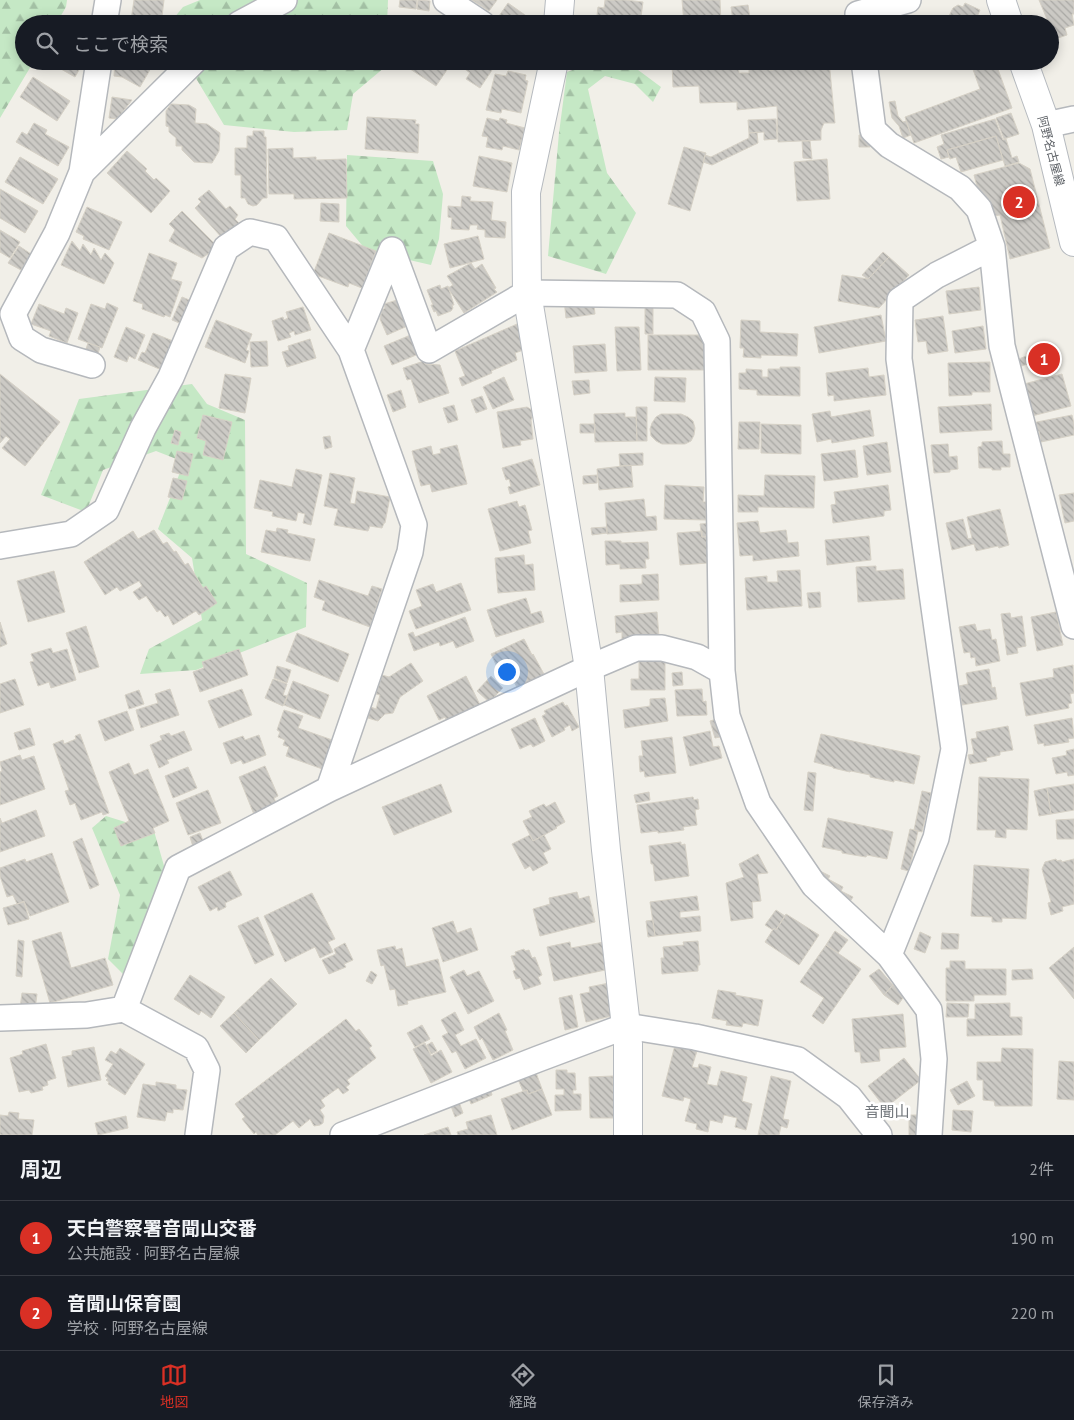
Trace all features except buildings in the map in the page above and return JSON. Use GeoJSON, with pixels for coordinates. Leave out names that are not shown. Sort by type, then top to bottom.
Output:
{"type":"FeatureCollection","features":[{"type":"Feature","properties":{"kind":"street"},"geometry":{"type":"LineString","coordinates":[[106,15],[108,0]]}},
{"type":"Feature","properties":{"kind":"street"},"geometry":{"type":"LineString","coordinates":[[256,15],[284,0]]}},
{"type":"Feature","properties":{"kind":"street"},"geometry":{"type":"LineString","coordinates":[[446,0],[468,15]]}},
{"type":"Feature","properties":{"kind":"street"},"geometry":{"type":"LineString","coordinates":[[559,15],[560,0]]}},
{"type":"Feature","properties":{"kind":"street"},"geometry":{"type":"LineString","coordinates":[[856,13],[908,0]]}},
{"type":"Feature","properties":{"kind":"street"},"geometry":{"type":"LineString","coordinates":[[1001,0],[1006,15]]}},
{"type":"Feature","properties":{"kind":"street"},"geometry":{"type":"LineString","coordinates":[[92,365],[41,350],[22,338],[13,314],[57,233],[82,172],[98,70]]}},
{"type":"Feature","properties":{"kind":"street"},"geometry":{"type":"LineString","coordinates":[[82,172],[185,70]]}},
{"type":"Feature","properties":{"kind":"street"},"geometry":{"type":"LineString","coordinates":[[547,70],[526,192],[528,292],[589,668],[606,850],[628,1044],[628,1135]]}},
{"type":"Feature","properties":{"kind":"street"},"geometry":{"type":"LineString","coordinates":[[865,70],[874,130],[890,145],[960,188],[979,210],[992,247],[1002,346],[1074,626]]}},
{"type":"Feature","properties":{"kind":"street","name":"阿野名古屋線"},"geometry":{"type":"LineString","coordinates":[[1026,70],[1046,125],[1073,233]]}},
{"type":"Feature","properties":{"kind":"street"},"geometry":{"type":"LineString","coordinates":[[1046,125],[1074,120]]}},
{"type":"Feature","properties":{"kind":"street"},"geometry":{"type":"LineString","coordinates":[[0,546],[71,534],[106,510],[143,428],[171,377],[226,248],[250,232],[276,238],[351,350],[414,525],[410,552],[329,789]]}},
{"type":"Feature","properties":{"kind":"street"},"geometry":{"type":"LineString","coordinates":[[889,955],[936,838],[954,749],[899,359],[900,300],[937,275],[992,247]]}},
{"type":"Feature","properties":{"kind":"street"},"geometry":{"type":"LineString","coordinates":[[351,350],[392,250],[430,350],[528,292],[677,295],[703,312],[717,341],[722,671],[728,716],[758,803],[814,885],[889,955],[930,1010],[934,1060],[929,1135]]}},
{"type":"Feature","properties":{"kind":"street"},"geometry":{"type":"LineString","coordinates":[[124,1009],[178,868],[329,789],[636,648],[662,648],[698,657],[722,671]]}},
{"type":"Feature","properties":{"kind":"street"},"geometry":{"type":"LineString","coordinates":[[0,1018],[86,1015],[124,1009],[196,1048],[207,1070],[198,1135]]}},
{"type":"Feature","properties":{"kind":"street"},"geometry":{"type":"LineString","coordinates":[[343,1135],[626,1026],[695,1037],[798,1060],[849,1097],[879,1135]]}},
{"type":"Feature","properties":{"kind":"green space"},"geometry":{"type":"Polygon","coordinates":[[[0,0],[67,0],[66,7],[61,15],[15,15],[15,70],[29,70],[0,118],[0,0]]]}},
{"type":"Feature","properties":{"kind":"green space"},"geometry":{"type":"Polygon","coordinates":[[[200,0],[388,0],[387,15],[176,15],[183,7],[200,0]]]}},
{"type":"Feature","properties":{"kind":"green space"},"geometry":{"type":"Polygon","coordinates":[[[190,70],[381,70],[353,94],[347,130],[294,132],[224,125],[190,70]]]}},
{"type":"Feature","properties":{"kind":"green space"},"geometry":{"type":"Polygon","coordinates":[[[572,70],[638,70],[661,87],[653,102],[635,84],[605,76],[588,89],[607,173],[636,213],[606,274],[548,256],[559,133],[567,72],[572,70]]]}},
{"type":"Feature","properties":{"kind":"green space"},"geometry":{"type":"Polygon","coordinates":[[[347,155],[433,161],[443,194],[439,239],[431,265],[366,250],[346,226],[347,155]]]}},
{"type":"Feature","properties":{"kind":"green space"},"geometry":{"type":"Polygon","coordinates":[[[192,384],[207,404],[245,420],[246,554],[307,583],[306,627],[196,670],[140,674],[149,649],[202,620],[192,558],[158,529],[184,462],[156,451],[103,470],[86,512],[41,495],[79,399],[192,384]]]}},
{"type":"Feature","properties":{"kind":"green space"},"geometry":{"type":"Polygon","coordinates":[[[106,816],[154,831],[175,904],[128,979],[108,959],[120,895],[92,828],[106,816]]]}},
{"type":"Feature","properties":{"kind":"place","name":"音聞山保育園"},"geometry":{"type":"Point","coordinates":[1019,202]}},
{"type":"Feature","properties":{"kind":"place","name":"天白警察署音聞山交番"},"geometry":{"type":"Point","coordinates":[1044,359]}},
{"type":"Feature","properties":{"kind":"district","name":"音聞山"},"geometry":{"type":"Point","coordinates":[887,1112]}}]}
